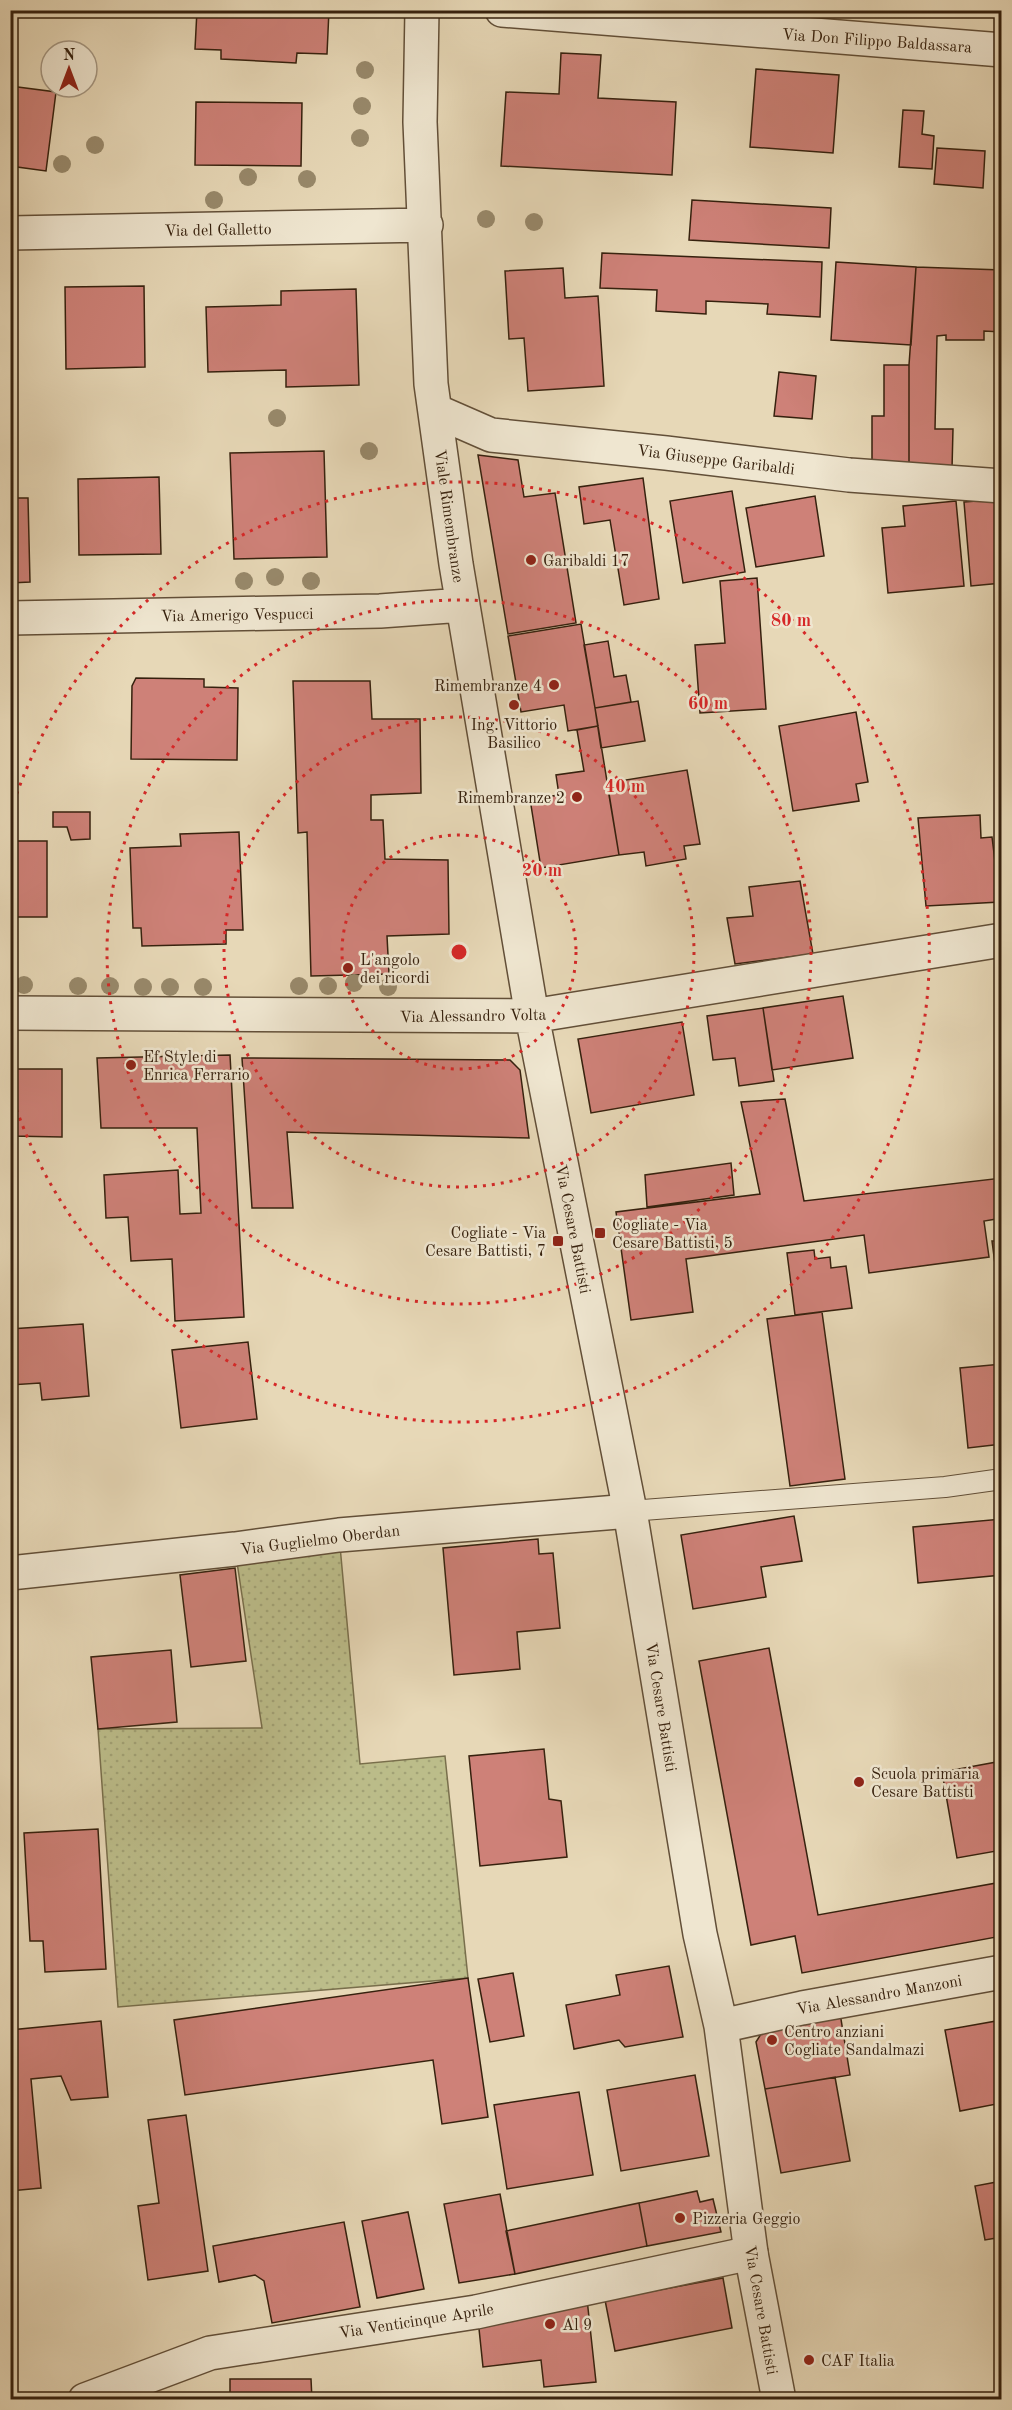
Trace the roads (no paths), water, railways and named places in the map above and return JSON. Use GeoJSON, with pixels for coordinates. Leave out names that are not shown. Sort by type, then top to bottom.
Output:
{"type":"FeatureCollection","features":[{"type":"Feature","properties":{"kind":"street","name":"Viale Rimembranze"},"geometry":{"type":"LineString","coordinates":[[422,10],[420,123],[431,384],[463,605],[532,1016]]}},
{"type":"Feature","properties":{"kind":"street","name":"Via Don Filippo Baldassara"},"geometry":{"type":"LineString","coordinates":[[502,10],[1002,50]]}},
{"type":"Feature","properties":{"kind":"street","name":"Via del Galletto"},"geometry":{"type":"LineString","coordinates":[[10,233],[426,225]]}},
{"type":"Feature","properties":{"kind":"street","name":"Via Giuseppe Garibaldi"},"geometry":{"type":"LineString","coordinates":[[435,411],[491,435],[849,475],[1002,486]]}},
{"type":"Feature","properties":{"kind":"street","name":"Via Amerigo Vespucci"},"geometry":{"type":"LineString","coordinates":[[10,618],[380,611],[463,605]]}},
{"type":"Feature","properties":{"kind":"street","name":"Via Alessandro Volta"},"geometry":{"type":"LineString","coordinates":[[10,1013],[532,1016],[1002,940]]}},
{"type":"Feature","properties":{"kind":"street","name":"Via Cesare Battisti"},"geometry":{"type":"LineString","coordinates":[[532,1016],[630,1511],[700,1934],[721,2026],[751,2253],[778,2400]]}},
{"type":"Feature","properties":{"kind":"street","name":"Via Guglielmo Oberdan"},"geometry":{"type":"LineString","coordinates":[[10,1573],[235,1549],[339,1535],[630,1511]]}},
{"type":"Feature","properties":{"kind":"street","name":"Via Alessandro Manzoni"},"geometry":{"type":"LineString","coordinates":[[721,2026],[802,2008],[1002,1972]]}},
{"type":"Feature","properties":{"kind":"street","name":"Via Venticinque Aprile"},"geometry":{"type":"LineString","coordinates":[[85,2400],[210,2353],[476,2312],[751,2253]]}},
{"type":"Feature","properties":{"kind":"lane"},"geometry":{"type":"LineString","coordinates":[[630,1511],[945,1486],[1002,1479]]}},
{"type":"Feature","properties":{"kind":"place","name":"Garibaldi 17"},"geometry":{"type":"Point","coordinates":[531,560]}},
{"type":"Feature","properties":{"kind":"place","name":"Rimembranze 4"},"geometry":{"type":"Point","coordinates":[554,685]}},
{"type":"Feature","properties":{"kind":"place","name":"Ing. Vittorio Basilico"},"geometry":{"type":"Point","coordinates":[514,705]}},
{"type":"Feature","properties":{"kind":"place","name":"Rimembranze 2"},"geometry":{"type":"Point","coordinates":[577,797]}},
{"type":"Feature","properties":{"kind":"place","name":"L'angolo dei ricordi"},"geometry":{"type":"Point","coordinates":[348,968]}},
{"type":"Feature","properties":{"kind":"place","name":"Ef Style di Enrica Ferrario"},"geometry":{"type":"Point","coordinates":[131,1065]}},
{"type":"Feature","properties":{"kind":"place","name":"Cogliate - Via Cesare Battisti, 5"},"geometry":{"type":"Point","coordinates":[600,1233]}},
{"type":"Feature","properties":{"kind":"place","name":"Cogliate - Via Cesare Battisti, 7"},"geometry":{"type":"Point","coordinates":[558,1241]}},
{"type":"Feature","properties":{"kind":"place","name":"Scuola primaria Cesare Battisti"},"geometry":{"type":"Point","coordinates":[859,1782]}},
{"type":"Feature","properties":{"kind":"place","name":"Centro anziani Cogliate Sandalmazi"},"geometry":{"type":"Point","coordinates":[772,2040]}},
{"type":"Feature","properties":{"kind":"place","name":"Pizzeria Geggio"},"geometry":{"type":"Point","coordinates":[680,2218]}},
{"type":"Feature","properties":{"kind":"place","name":"Al 9"},"geometry":{"type":"Point","coordinates":[550,2324]}},
{"type":"Feature","properties":{"kind":"place","name":"CAF Italia"},"geometry":{"type":"Point","coordinates":[809,2360]}}]}
